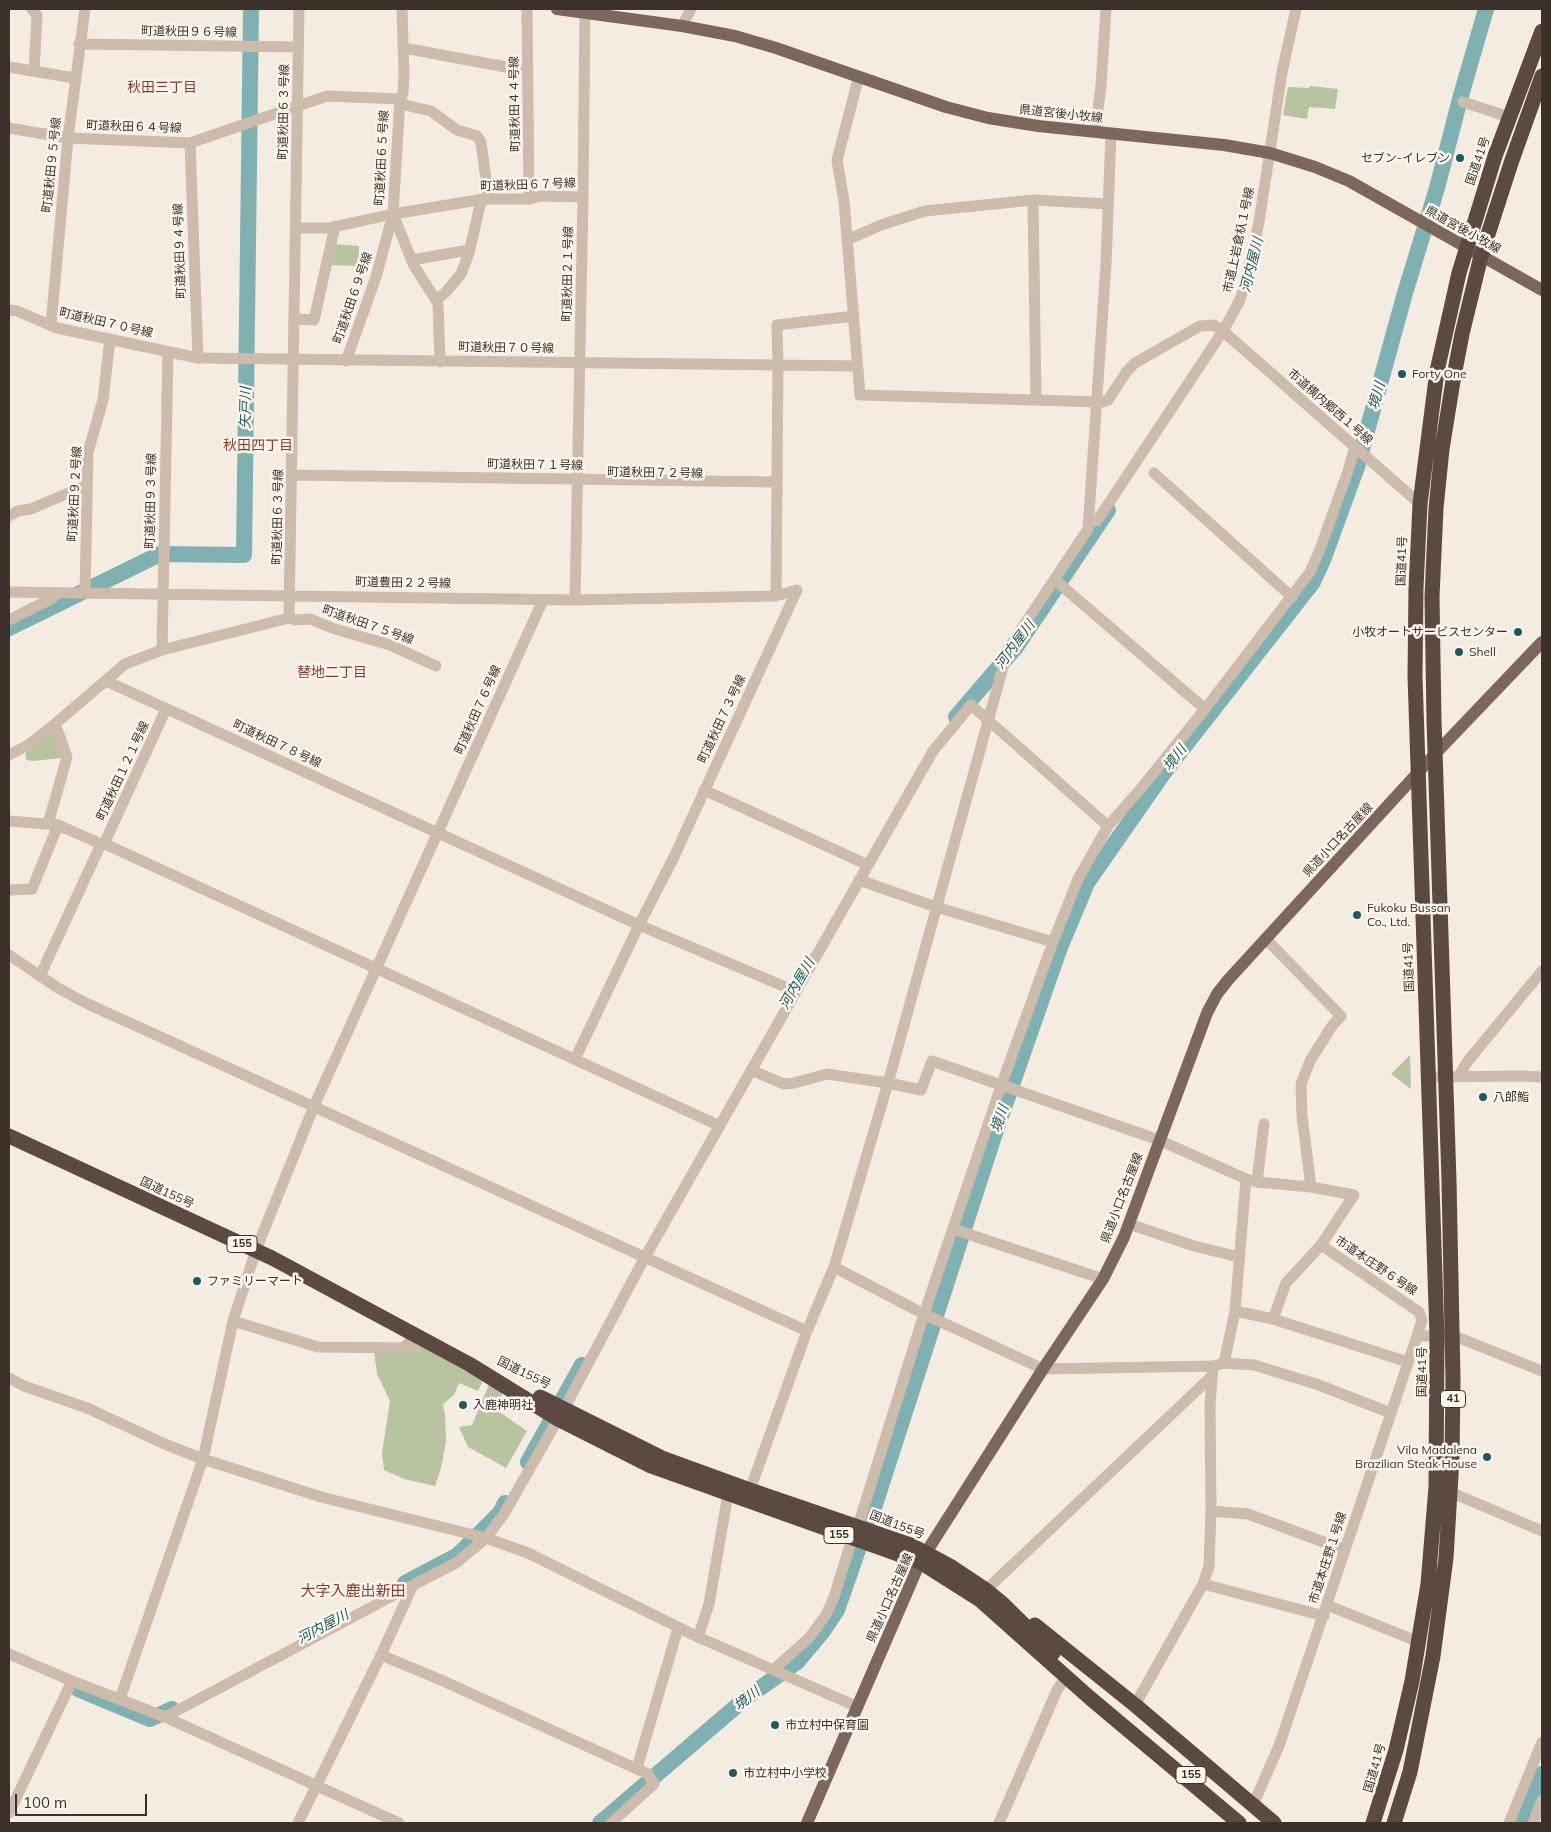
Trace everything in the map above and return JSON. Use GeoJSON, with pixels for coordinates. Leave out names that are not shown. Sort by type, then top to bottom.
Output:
{"type":"FeatureCollection","features":[{"type":"Feature","properties":{"kind":"highway","name":"国道41号"},"geometry":{"type":"LineString","coordinates":[[1394,1823],[1410,1772],[1432,1656],[1446,1558],[1453,1419],[1444,1336],[1428,1077],[1415,666],[1420,504],[1429,425],[1451,305],[1466,247],[1509,117],[1542,31]]}},
{"type":"Feature","properties":{"kind":"highway","name":"国道41号"},"geometry":{"type":"LineString","coordinates":[[1373,1823],[1404,1720],[1428,1584],[1435,1504],[1444,1336],[1452,1076],[1435,754],[1432,597],[1439,479],[1455,372],[1481,256],[1542,76]]}},
{"type":"Feature","properties":{"kind":"highway","name":"国道155号"},"geometry":{"type":"LineString","coordinates":[[9,1136],[256,1250],[527,1395],[651,1466],[728,1494],[855,1533],[910,1545],[923,1558],[980,1600],[1090,1698],[1132,1729],[1248,1823]]}},
{"type":"Feature","properties":{"kind":"highway","name":"国道155号"},"geometry":{"type":"LineString","coordinates":[[561,1414],[662,1458],[750,1490],[855,1533]]}},
{"type":"Feature","properties":{"kind":"highway","name":"国道155号"},"geometry":{"type":"LineString","coordinates":[[923,1558],[986,1590],[1003,1604],[1132,1729],[1239,1823]]}},
{"type":"Feature","properties":{"kind":"highway","name":"155"},"geometry":{"type":"LineString","coordinates":[[1003,1604],[1046,1632],[1274,1823]]}},
{"type":"Feature","properties":{"kind":"highway","name":"155"},"geometry":{"type":"LineString","coordinates":[[1090,1698],[1127,1736],[1228,1823]]}},
{"type":"Feature","properties":{"kind":"main road","name":"県道宮後小牧線"},"geometry":{"type":"LineString","coordinates":[[557,9],[585,11],[714,31],[753,41],[953,109],[988,118],[1029,125],[1224,145],[1270,153],[1314,167],[1349,181],[1542,290]]}},
{"type":"Feature","properties":{"kind":"main road","name":"県道小口名古屋線"},"geometry":{"type":"LineString","coordinates":[[807,1823],[923,1558],[1103,1278],[1124,1237],[1207,1013],[1217,994],[1435,754],[1542,642]]}},
{"type":"Feature","properties":{"kind":"street"},"geometry":{"type":"LineString","coordinates":[[32,9],[37,16],[34,71]]}},
{"type":"Feature","properties":{"kind":"street","name":"町道秋田９５号線"},"geometry":{"type":"LineString","coordinates":[[51,325],[68,138],[85,9]]}},
{"type":"Feature","properties":{"kind":"street","name":"町道秋田６３号線"},"geometry":{"type":"LineString","coordinates":[[289,618],[299,9]]}},
{"type":"Feature","properties":{"kind":"street","name":"町道秋田６５号線"},"geometry":{"type":"LineString","coordinates":[[402,9],[404,48],[403,93],[400,99],[393,214],[412,260],[436,300]]}},
{"type":"Feature","properties":{"kind":"street","name":"町道秋田４４号線"},"geometry":{"type":"LineString","coordinates":[[527,9],[530,145],[529,199]]}},
{"type":"Feature","properties":{"kind":"street"},"geometry":{"type":"LineString","coordinates":[[682,26],[690,9]]}},
{"type":"Feature","properties":{"kind":"street"},"geometry":{"type":"LineString","coordinates":[[1095,132],[1101,86],[1106,9]]}},
{"type":"Feature","properties":{"kind":"street","name":"市道上岩倉杁１号線"},"geometry":{"type":"LineString","coordinates":[[1090,522],[1097,520],[1223,331],[1239,302],[1259,222],[1282,72],[1296,9]]}},
{"type":"Feature","properties":{"kind":"street","name":"町道秋田２１号線"},"geometry":{"type":"LineString","coordinates":[[574,600],[580,363],[585,11]]}},
{"type":"Feature","properties":{"kind":"street","name":"町道秋田９６号線"},"geometry":{"type":"LineString","coordinates":[[79,44],[298,47]]}},
{"type":"Feature","properties":{"kind":"street"},"geometry":{"type":"LineString","coordinates":[[404,48],[527,71]]}},
{"type":"Feature","properties":{"kind":"street"},"geometry":{"type":"LineString","coordinates":[[9,67],[75,78]]}},
{"type":"Feature","properties":{"kind":"street"},"geometry":{"type":"LineString","coordinates":[[859,76],[837,160],[844,201],[860,395],[1102,402],[1108,400],[1127,371],[1144,357],[1200,326],[1214,325],[1223,331]]}},
{"type":"Feature","properties":{"kind":"street","name":"町道秋田６４号線"},"geometry":{"type":"LineString","coordinates":[[9,128],[68,138],[190,144],[323,96],[400,99],[405,105],[431,111],[456,130],[477,136],[481,142],[488,194],[480,205],[470,253],[461,274],[445,293],[436,300]]}},
{"type":"Feature","properties":{"kind":"street"},"geometry":{"type":"LineString","coordinates":[[1463,102],[1509,117]]}},
{"type":"Feature","properties":{"kind":"street"},"geometry":{"type":"LineString","coordinates":[[750,1490],[807,1331],[834,1267],[888,1083],[1008,649],[1086,533],[1090,522],[1106,264],[1111,133]]}},
{"type":"Feature","properties":{"kind":"street","name":"町道秋田９４号線"},"geometry":{"type":"LineString","coordinates":[[190,144],[198,358]]}},
{"type":"Feature","properties":{"kind":"street","name":"町道秋田６７号線"},"geometry":{"type":"LineString","coordinates":[[296,228],[335,226],[484,199],[529,199],[541,196],[583,197]]}},
{"type":"Feature","properties":{"kind":"street"},"geometry":{"type":"LineString","coordinates":[[846,240],[881,225],[925,211],[1033,200],[1108,204]]}},
{"type":"Feature","properties":{"kind":"street"},"geometry":{"type":"LineString","coordinates":[[1033,200],[1036,399]]}},
{"type":"Feature","properties":{"kind":"street","name":"町道秋田６９号線"},"geometry":{"type":"LineString","coordinates":[[346,361],[376,277],[393,214]]}},
{"type":"Feature","properties":{"kind":"street"},"geometry":{"type":"LineString","coordinates":[[295,319],[314,320],[335,226]]}},
{"type":"Feature","properties":{"kind":"street"},"geometry":{"type":"LineString","coordinates":[[412,260],[463,251],[470,253]]}},
{"type":"Feature","properties":{"kind":"street"},"geometry":{"type":"LineString","coordinates":[[436,300],[438,304],[440,362]]}},
{"type":"Feature","properties":{"kind":"street","name":"町道秋田７０号線"},"geometry":{"type":"LineString","coordinates":[[9,310],[16,310],[51,325],[198,358],[857,366]]}},
{"type":"Feature","properties":{"kind":"street"},"geometry":{"type":"LineString","coordinates":[[776,596],[778,325],[854,316]]}},
{"type":"Feature","properties":{"kind":"street","name":"市道横内郷西１号線"},"geometry":{"type":"LineString","coordinates":[[1223,331],[1420,504]]}},
{"type":"Feature","properties":{"kind":"street","name":"町道秋田９２号線"},"geometry":{"type":"LineString","coordinates":[[85,593],[88,452],[103,400],[110,339]]}},
{"type":"Feature","properties":{"kind":"street","name":"町道秋田９３号線"},"geometry":{"type":"LineString","coordinates":[[162,650],[168,352]]}},
{"type":"Feature","properties":{"kind":"street"},"geometry":{"type":"LineString","coordinates":[[773,1670],[809,1638],[826,1615],[834,1598],[924,1314],[953,1229],[1006,1088],[1053,942],[1078,879],[1108,826],[1144,786],[1310,572],[1319,552],[1355,447]]}},
{"type":"Feature","properties":{"kind":"street"},"geometry":{"type":"LineString","coordinates":[[1154,474],[1292,597]]}},
{"type":"Feature","properties":{"kind":"street","name":"町道秋田７１号線"},"geometry":{"type":"LineString","coordinates":[[292,478],[777,485]]}},
{"type":"Feature","properties":{"kind":"street"},"geometry":{"type":"LineString","coordinates":[[9,516],[88,486]]}},
{"type":"Feature","properties":{"kind":"street"},"geometry":{"type":"LineString","coordinates":[[1055,580],[1205,708]]}},
{"type":"Feature","properties":{"kind":"street","name":"町道豊田２２号線"},"geometry":{"type":"LineString","coordinates":[[9,592],[574,600],[776,596],[796,590]]}},
{"type":"Feature","properties":{"kind":"street","name":"町道秋田７３号線"},"geometry":{"type":"LineString","coordinates":[[575,1060],[639,925],[673,859],[796,590]]}},
{"type":"Feature","properties":{"kind":"street"},"geometry":{"type":"LineString","coordinates":[[9,620],[58,593]]}},
{"type":"Feature","properties":{"kind":"street","name":"町道秋田７６号線"},"geometry":{"type":"LineString","coordinates":[[120,1699],[203,1459],[233,1321],[256,1250],[314,1106],[543,600]]}},
{"type":"Feature","properties":{"kind":"street"},"geometry":{"type":"LineString","coordinates":[[9,754],[28,745],[55,724],[124,664],[162,650],[289,618]]}},
{"type":"Feature","properties":{"kind":"street","name":"町道秋田７５号線"},"geometry":{"type":"LineString","coordinates":[[289,618],[295,620],[310,619],[335,629],[390,645],[436,666]]}},
{"type":"Feature","properties":{"kind":"street","name":"町道秋田７８号線"},"geometry":{"type":"LineString","coordinates":[[106,681],[639,925],[796,991]]}},
{"type":"Feature","properties":{"kind":"street"},"geometry":{"type":"LineString","coordinates":[[165,1717],[456,1563],[486,1538],[504,1514],[561,1414],[645,1257],[933,751],[971,705],[1108,826]]}},
{"type":"Feature","properties":{"kind":"street","name":"町道秋田１２１号線"},"geometry":{"type":"LineString","coordinates":[[42,978],[166,708]]}},
{"type":"Feature","properties":{"kind":"street"},"geometry":{"type":"LineString","coordinates":[[9,890],[32,889],[53,824],[67,757],[55,724]]}},
{"type":"Feature","properties":{"kind":"street"},"geometry":{"type":"LineString","coordinates":[[704,790],[868,865]]}},
{"type":"Feature","properties":{"kind":"street"},"geometry":{"type":"LineString","coordinates":[[9,821],[53,824],[102,844],[720,1126]]}},
{"type":"Feature","properties":{"kind":"street"},"geometry":{"type":"LineString","coordinates":[[859,880],[936,907],[1053,942]]}},
{"type":"Feature","properties":{"kind":"street"},"geometry":{"type":"LineString","coordinates":[[1266,939],[1341,1016],[1332,1026],[1310,1061],[1301,1084],[1302,1116],[1311,1187]]}},
{"type":"Feature","properties":{"kind":"street"},"geometry":{"type":"LineString","coordinates":[[9,955],[42,978],[88,1004],[807,1331]]}},
{"type":"Feature","properties":{"kind":"street"},"geometry":{"type":"LineString","coordinates":[[1452,1076],[1467,1062],[1542,970]]}},
{"type":"Feature","properties":{"kind":"street"},"geometry":{"type":"LineString","coordinates":[[752,1070],[784,1084],[827,1074],[921,1090],[932,1062],[1159,1140],[1252,1180],[1311,1187],[1354,1195],[1321,1245],[1286,1283],[1273,1319]]}},
{"type":"Feature","properties":{"kind":"street"},"geometry":{"type":"LineString","coordinates":[[1428,1077],[1542,1077]]}},
{"type":"Feature","properties":{"kind":"street"},"geometry":{"type":"LineString","coordinates":[[1135,1705],[1203,1584],[1209,1566],[1216,1368],[1235,1311],[1239,1257],[1264,1124]]}},
{"type":"Feature","properties":{"kind":"street"},"geometry":{"type":"LineString","coordinates":[[1129,1224],[1194,1246],[1239,1257]]}},
{"type":"Feature","properties":{"kind":"street"},"geometry":{"type":"LineString","coordinates":[[953,1229],[1103,1278]]}},
{"type":"Feature","properties":{"kind":"street","name":"市道本庄野６号線"},"geometry":{"type":"LineString","coordinates":[[1321,1245],[1419,1312],[1422,1320],[1417,1336]]}},
{"type":"Feature","properties":{"kind":"street"},"geometry":{"type":"LineString","coordinates":[[834,1267],[924,1314],[1043,1369],[1216,1368],[1254,1365],[1316,1384],[1391,1413]]}},
{"type":"Feature","properties":{"kind":"street"},"geometry":{"type":"LineString","coordinates":[[1235,1311],[1273,1319],[1408,1362]]}},
{"type":"Feature","properties":{"kind":"street"},"geometry":{"type":"LineString","coordinates":[[233,1321],[318,1347],[412,1348],[419,1337]]}},
{"type":"Feature","properties":{"kind":"street"},"geometry":{"type":"LineString","coordinates":[[1417,1336],[1444,1336],[1542,1371]]}},
{"type":"Feature","properties":{"kind":"street","name":"市道本庄野１号線"},"geometry":{"type":"LineString","coordinates":[[1253,1805],[1279,1746],[1417,1336]]}},
{"type":"Feature","properties":{"kind":"street"},"geometry":{"type":"LineString","coordinates":[[986,1590],[1216,1368]]}},
{"type":"Feature","properties":{"kind":"street"},"geometry":{"type":"LineString","coordinates":[[9,1378],[24,1386],[86,1408],[167,1445],[203,1459],[321,1497],[486,1538],[528,1553],[678,1628],[858,1708]]}},
{"type":"Feature","properties":{"kind":"street"},"geometry":{"type":"LineString","coordinates":[[1450,1492],[1542,1531]]}},
{"type":"Feature","properties":{"kind":"street"},"geometry":{"type":"LineString","coordinates":[[698,1637],[709,1604],[728,1494]]}},
{"type":"Feature","properties":{"kind":"street"},"geometry":{"type":"LineString","coordinates":[[1211,1510],[1248,1514],[1345,1550]]}},
{"type":"Feature","properties":{"kind":"street"},"geometry":{"type":"LineString","coordinates":[[1203,1584],[1326,1611],[1419,1642]]}},
{"type":"Feature","properties":{"kind":"street"},"geometry":{"type":"LineString","coordinates":[[298,1823],[381,1655],[413,1585]]}},
{"type":"Feature","properties":{"kind":"street"},"geometry":{"type":"LineString","coordinates":[[637,1768],[678,1628]]}},
{"type":"Feature","properties":{"kind":"street"},"geometry":{"type":"LineString","coordinates":[[9,1654],[165,1717],[399,1823]]}},
{"type":"Feature","properties":{"kind":"street"},"geometry":{"type":"LineString","coordinates":[[381,1655],[637,1768],[651,1779],[611,1823]]}},
{"type":"Feature","properties":{"kind":"street"},"geometry":{"type":"LineString","coordinates":[[999,1823],[1058,1688],[1067,1677]]}},
{"type":"Feature","properties":{"kind":"street"},"geometry":{"type":"LineString","coordinates":[[9,1813],[72,1681]]}},
{"type":"Feature","properties":{"kind":"street"},"geometry":{"type":"LineString","coordinates":[[1509,1823],[1542,1742]]}},
{"type":"Feature","properties":{"kind":"street"},"geometry":{"type":"LineString","coordinates":[[1533,1823],[1542,1800]]}},
{"type":"Feature","properties":{"kind":"green space"},"geometry":{"type":"Polygon","coordinates":[[[1310,86],[1338,89],[1335,109],[1309,107],[1307,119],[1283,115],[1288,87],[1309,88],[1310,86]]]}},
{"type":"Feature","properties":{"kind":"green space"},"geometry":{"type":"Polygon","coordinates":[[[334,244],[359,246],[359,266],[329,265],[334,244]]]}},
{"type":"Feature","properties":{"kind":"green space"},"geometry":{"type":"Polygon","coordinates":[[[50,731],[56,733],[62,758],[26,760],[26,752],[50,731]]]}},
{"type":"Feature","properties":{"kind":"green space"},"geometry":{"type":"Polygon","coordinates":[[[1410,1055],[1411,1089],[1391,1074],[1410,1055]]]}},
{"type":"Feature","properties":{"kind":"green space"},"geometry":{"type":"Polygon","coordinates":[[[408,1336],[484,1378],[478,1391],[459,1383],[454,1395],[443,1404],[446,1442],[435,1486],[404,1479],[384,1470],[382,1453],[390,1401],[377,1374],[374,1351],[394,1349],[408,1336]]]}},
{"type":"Feature","properties":{"kind":"green space"},"geometry":{"type":"Polygon","coordinates":[[[490,1382],[504,1390],[495,1409],[527,1431],[506,1468],[468,1447],[459,1427],[472,1425],[490,1382]]]}},
{"type":"Feature","properties":{"kind":"waterway","name":"矢戸川"},"geometry":{"type":"LineString","coordinates":[[9,628],[160,554],[244,555],[251,9]]}},
{"type":"Feature","properties":{"kind":"waterway","name":"境川"},"geometry":{"type":"LineString","coordinates":[[871,1517],[994,1136],[1059,950],[1087,883],[1165,771],[1313,582],[1323,560],[1357,467],[1486,9]]}},
{"type":"Feature","properties":{"kind":"waterway","name":"河内屋川"},"geometry":{"type":"LineString","coordinates":[[956,717],[1016,647],[1108,510]]}},
{"type":"Feature","properties":{"kind":"waterway","name":"河内屋川"},"geometry":{"type":"LineString","coordinates":[[528,1462],[582,1365]]}},
{"type":"Feature","properties":{"kind":"waterway","name":"河内屋川"},"geometry":{"type":"LineString","coordinates":[[405,1583],[458,1555],[500,1513],[505,1503]]}},
{"type":"Feature","properties":{"kind":"waterway","name":"境川"},"geometry":{"type":"LineString","coordinates":[[600,1823],[746,1698],[797,1662],[823,1631],[837,1610],[858,1550]]}},
{"type":"Feature","properties":{"kind":"waterway","name":"河内屋川"},"geometry":{"type":"LineString","coordinates":[[78,1689],[150,1719],[172,1709]]}},
{"type":"Feature","properties":{"kind":"waterway"},"geometry":{"type":"LineString","coordinates":[[1522,1823],[1542,1774]]}},
{"type":"Feature","properties":{"kind":"place","name":"セブン-イレブン"},"geometry":{"type":"Point","coordinates":[1460,158]}},
{"type":"Feature","properties":{"kind":"place","name":"Forty One"},"geometry":{"type":"Point","coordinates":[1402,374]}},
{"type":"Feature","properties":{"kind":"place","name":"小牧オートサービスセンター"},"geometry":{"type":"Point","coordinates":[1518,632]}},
{"type":"Feature","properties":{"kind":"place","name":"Shell"},"geometry":{"type":"Point","coordinates":[1459,652]}},
{"type":"Feature","properties":{"kind":"place","name":"Fukoku Bussan Co., Ltd."},"geometry":{"type":"Point","coordinates":[1357,915]}},
{"type":"Feature","properties":{"kind":"place","name":"八郎鮨"},"geometry":{"type":"Point","coordinates":[1483,1097]}},
{"type":"Feature","properties":{"kind":"place","name":"ファミリーマート"},"geometry":{"type":"Point","coordinates":[197,1281]}},
{"type":"Feature","properties":{"kind":"place","name":"入鹿神明社"},"geometry":{"type":"Point","coordinates":[463,1405]}},
{"type":"Feature","properties":{"kind":"place","name":"Vila Madalena Brazilian Steak House"},"geometry":{"type":"Point","coordinates":[1487,1457]}},
{"type":"Feature","properties":{"kind":"place","name":"市立村中保育園"},"geometry":{"type":"Point","coordinates":[775,1725]}},
{"type":"Feature","properties":{"kind":"place","name":"市立村中小学校"},"geometry":{"type":"Point","coordinates":[733,1773]}},
{"type":"Feature","properties":{"kind":"district","name":"秋田三丁目"},"geometry":{"type":"Point","coordinates":[162,88]}},
{"type":"Feature","properties":{"kind":"district","name":"秋田四丁目"},"geometry":{"type":"Point","coordinates":[258,446]}},
{"type":"Feature","properties":{"kind":"district","name":"替地二丁目"},"geometry":{"type":"Point","coordinates":[332,673]}},
{"type":"Feature","properties":{"kind":"district","name":"大字入鹿出新田"},"geometry":{"type":"Point","coordinates":[353,1591]}}]}
